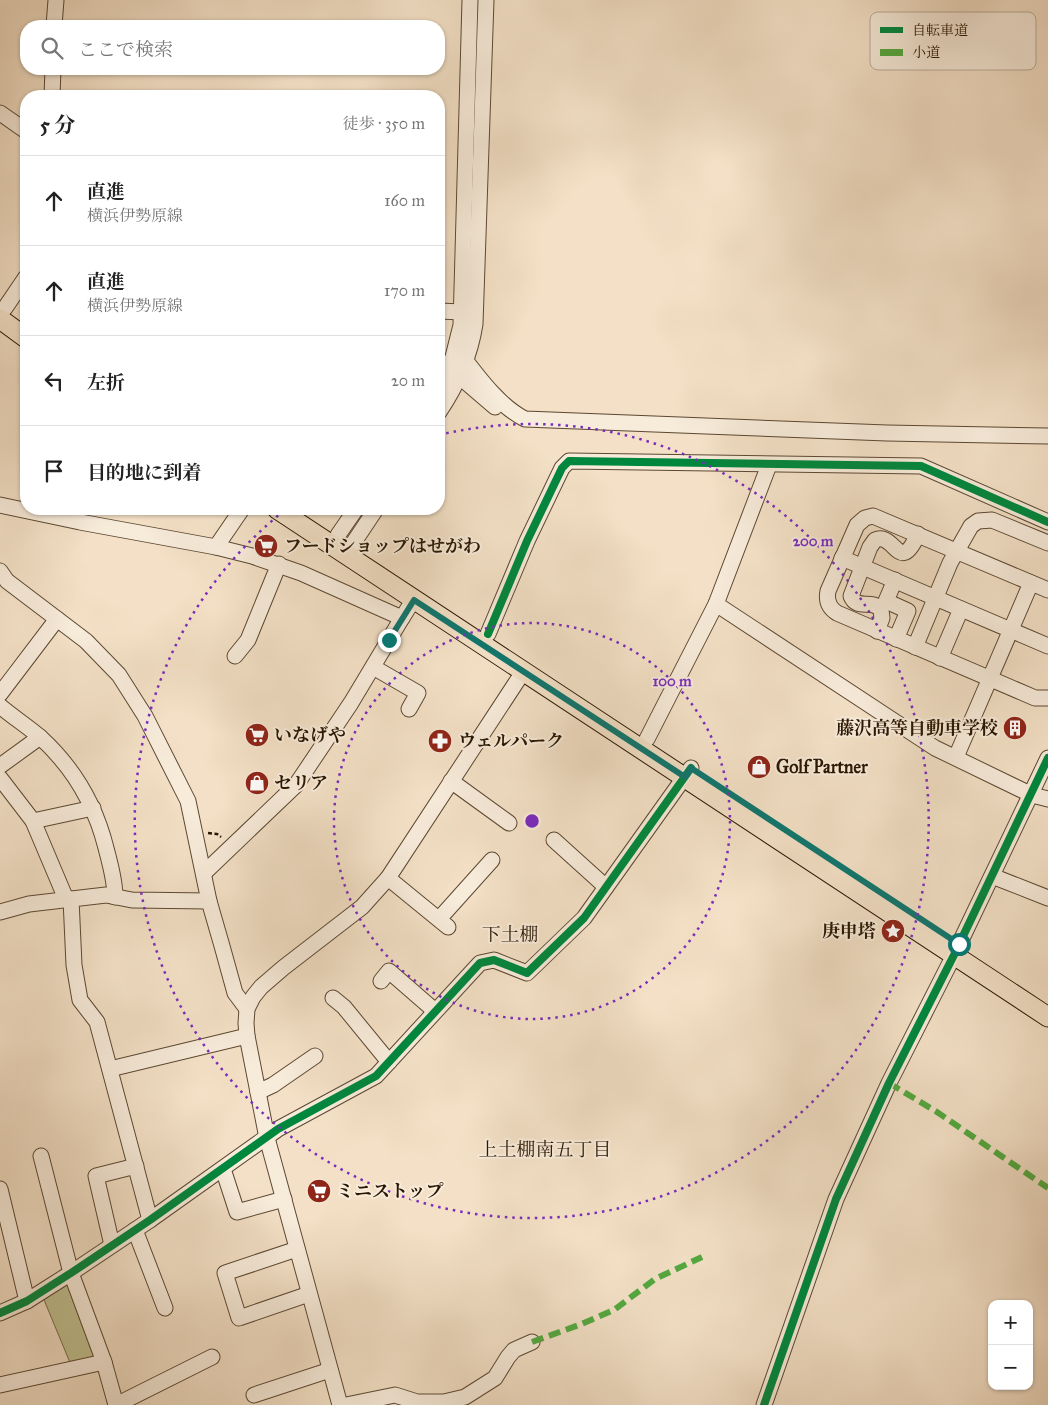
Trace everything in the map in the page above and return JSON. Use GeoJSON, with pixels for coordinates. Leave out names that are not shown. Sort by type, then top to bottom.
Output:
{"type":"FeatureCollection","features":[{"type":"Feature","properties":{"kind":"main road"},"geometry":{"type":"LineString","coordinates":[[2,311],[20,320]]}},
{"type":"Feature","properties":{"kind":"main road"},"geometry":{"type":"LineString","coordinates":[[2,311],[20,331]]}},
{"type":"Feature","properties":{"kind":"main road"},"geometry":{"type":"LineString","coordinates":[[286,515],[523,672],[688,772],[957,949],[1048,1002]]}},
{"type":"Feature","properties":{"kind":"main road"},"geometry":{"type":"LineString","coordinates":[[307,515],[648,739],[688,772]]}},
{"type":"Feature","properties":{"kind":"main road"},"geometry":{"type":"LineString","coordinates":[[957,949],[1048,1017]]}},
{"type":"Feature","properties":{"kind":"street"},"geometry":{"type":"LineString","coordinates":[[54,20],[56,0]]}},
{"type":"Feature","properties":{"kind":"street"},"geometry":{"type":"LineString","coordinates":[[445,396],[454,373],[462,312],[470,0]]}},
{"type":"Feature","properties":{"kind":"street"},"geometry":{"type":"LineString","coordinates":[[445,382],[466,361],[473,336],[475,319],[486,0]]}},
{"type":"Feature","properties":{"kind":"street"},"geometry":{"type":"LineString","coordinates":[[52,90],[53,75]]}},
{"type":"Feature","properties":{"kind":"street"},"geometry":{"type":"LineString","coordinates":[[0,113],[20,127]]}},
{"type":"Feature","properties":{"kind":"street"},"geometry":{"type":"LineString","coordinates":[[2,311],[20,286]]}},
{"type":"Feature","properties":{"kind":"street"},"geometry":{"type":"LineString","coordinates":[[445,311],[462,312]]}},
{"type":"Feature","properties":{"kind":"street"},"geometry":{"type":"LineString","coordinates":[[456,348],[495,394],[512,411],[524,419],[868,432],[1048,436]]}},
{"type":"Feature","properties":{"kind":"street"},"geometry":{"type":"LineString","coordinates":[[454,373],[511,423],[526,429],[1048,446]]}},
{"type":"Feature","properties":{"kind":"street"},"geometry":{"type":"LineString","coordinates":[[488,634],[527,541],[562,468],[569,461],[921,466],[1048,522]]}},
{"type":"Feature","properties":{"kind":"street"},"geometry":{"type":"LineString","coordinates":[[648,739],[716,604],[769,465]]}},
{"type":"Feature","properties":{"kind":"street"},"geometry":{"type":"LineString","coordinates":[[0,505],[20,508]]}},
{"type":"Feature","properties":{"kind":"street"},"geometry":{"type":"LineString","coordinates":[[216,547],[238,515]]}},
{"type":"Feature","properties":{"kind":"street"},"geometry":{"type":"LineString","coordinates":[[345,540],[354,515]]}},
{"type":"Feature","properties":{"kind":"street"},"geometry":{"type":"LineString","coordinates":[[345,540],[370,515]]}},
{"type":"Feature","properties":{"kind":"street"},"geometry":{"type":"LineString","coordinates":[[83,516],[216,547],[279,564],[402,618]]}},
{"type":"Feature","properties":{"kind":"street"},"geometry":{"type":"LineString","coordinates":[[1048,590],[877,517],[869,516],[860,520],[857,525],[828,591],[827,599],[829,606],[837,613],[1035,698],[1048,698]]}},
{"type":"Feature","properties":{"kind":"street"},"geometry":{"type":"LineString","coordinates":[[915,647],[957,551],[972,526],[978,521],[996,521],[1048,543]]}},
{"type":"Feature","properties":{"kind":"street"},"geometry":{"type":"LineString","coordinates":[[876,630],[882,618],[881,610],[872,604],[858,604],[854,602],[851,596],[862,566],[875,540],[885,539],[897,551],[904,552],[911,549],[918,534]]}},
{"type":"Feature","properties":{"kind":"street"},"geometry":{"type":"LineString","coordinates":[[842,558],[1048,646]]}},
{"type":"Feature","properties":{"kind":"street"},"geometry":{"type":"LineString","coordinates":[[235,656],[248,640],[279,564]]}},
{"type":"Feature","properties":{"kind":"street"},"geometry":{"type":"LineString","coordinates":[[0,571],[7,581],[86,641],[119,675],[145,716],[188,801],[210,901],[235,993],[248,1010]]}},
{"type":"Feature","properties":{"kind":"street"},"geometry":{"type":"LineString","coordinates":[[895,580],[886,601],[908,611],[896,639]]}},
{"type":"Feature","properties":{"kind":"street"},"geometry":{"type":"LineString","coordinates":[[956,757],[1031,583]]}},
{"type":"Feature","properties":{"kind":"street"},"geometry":{"type":"LineString","coordinates":[[204,874],[296,785],[351,703],[414,600]]}},
{"type":"Feature","properties":{"kind":"street"},"geometry":{"type":"LineString","coordinates":[[716,604],[935,748],[1032,794],[1048,799]]}},
{"type":"Feature","properties":{"kind":"street"},"geometry":{"type":"LineString","coordinates":[[940,658],[962,609]]}},
{"type":"Feature","properties":{"kind":"street"},"geometry":{"type":"LineString","coordinates":[[0,694],[57,620]]}},
{"type":"Feature","properties":{"kind":"street"},"geometry":{"type":"LineString","coordinates":[[373,667],[422,688],[409,708]]}},
{"type":"Feature","properties":{"kind":"street"},"geometry":{"type":"LineString","coordinates":[[340,1405],[267,1138],[247,1036],[248,1010],[253,997],[261,987],[362,907],[388,878],[523,672]]}},
{"type":"Feature","properties":{"kind":"street"},"geometry":{"type":"LineString","coordinates":[[0,706],[40,737],[60,758],[81,785],[102,830],[115,886],[115,897]]}},
{"type":"Feature","properties":{"kind":"street"},"geometry":{"type":"LineString","coordinates":[[0,766],[40,737]]}},
{"type":"Feature","properties":{"kind":"street"},"geometry":{"type":"LineString","coordinates":[[764,1405],[836,1199],[889,1082],[957,949],[1048,758]]}},
{"type":"Feature","properties":{"kind":"street"},"geometry":{"type":"LineString","coordinates":[[0,1313],[27,1301],[71,1273],[150,1220],[278,1129],[376,1076],[480,963],[494,960],[527,973],[584,918],[688,772]]}},
{"type":"Feature","properties":{"kind":"street"},"geometry":{"type":"LineString","coordinates":[[0,778],[33,821],[69,899],[74,965],[80,1000],[97,1022],[150,1220]]}},
{"type":"Feature","properties":{"kind":"street"},"geometry":{"type":"LineString","coordinates":[[451,781],[509,823]]}},
{"type":"Feature","properties":{"kind":"street"},"geometry":{"type":"LineString","coordinates":[[33,821],[93,808]]}},
{"type":"Feature","properties":{"kind":"street"},"geometry":{"type":"LineString","coordinates":[[554,840],[606,887]]}},
{"type":"Feature","properties":{"kind":"street"},"geometry":{"type":"LineString","coordinates":[[388,878],[443,923],[492,860]]}},
{"type":"Feature","properties":{"kind":"street"},"geometry":{"type":"LineString","coordinates":[[992,876],[1048,898]]}},
{"type":"Feature","properties":{"kind":"street"},"geometry":{"type":"LineString","coordinates":[[0,912],[29,904],[106,896],[132,900],[210,901]]}},
{"type":"Feature","properties":{"kind":"street"},"geometry":{"type":"LineString","coordinates":[[390,971],[435,1011]]}},
{"type":"Feature","properties":{"kind":"street"},"geometry":{"type":"LineString","coordinates":[[333,998],[344,1007],[389,1062]]}},
{"type":"Feature","properties":{"kind":"street"},"geometry":{"type":"LineString","coordinates":[[110,1069],[247,1036]]}},
{"type":"Feature","properties":{"kind":"street"},"geometry":{"type":"LineString","coordinates":[[258,1092],[273,1085],[315,1056]]}},
{"type":"Feature","properties":{"kind":"street"},"geometry":{"type":"LineString","coordinates":[[41,1156],[71,1273],[104,1362],[116,1405],[212,1357]]}},
{"type":"Feature","properties":{"kind":"street"},"geometry":{"type":"LineString","coordinates":[[112,1245],[96,1176],[136,1166]]}},
{"type":"Feature","properties":{"kind":"street"},"geometry":{"type":"LineString","coordinates":[[223,1169],[237,1212],[284,1199]]}},
{"type":"Feature","properties":{"kind":"street"},"geometry":{"type":"LineString","coordinates":[[0,1189],[3,1222],[27,1301]]}},
{"type":"Feature","properties":{"kind":"street"},"geometry":{"type":"LineString","coordinates":[[135,1230],[165,1308]]}},
{"type":"Feature","properties":{"kind":"street"},"geometry":{"type":"LineString","coordinates":[[298,1249],[225,1273],[239,1318],[310,1294]]}},
{"type":"Feature","properties":{"kind":"street"},"geometry":{"type":"LineString","coordinates":[[346,1405],[395,1395],[417,1402],[444,1402],[465,1398],[495,1378],[514,1350],[532,1342]]}},
{"type":"Feature","properties":{"kind":"street"},"geometry":{"type":"LineString","coordinates":[[0,1385],[104,1362]]}},
{"type":"Feature","properties":{"kind":"street"},"geometry":{"type":"LineString","coordinates":[[254,1395],[330,1370]]}},
{"type":"Feature","properties":{"kind":"path"},"geometry":{"type":"LineString","coordinates":[[196,833],[217,834],[222,838]]}},
{"type":"Feature","properties":{"kind":"green space"},"geometry":{"type":"Polygon","coordinates":[[[65,1281],[70,1283],[96,1356],[71,1365],[42,1295],[65,1281]]]}},
{"type":"Feature","properties":{"kind":"marked path"},"geometry":{"type":"LineString","coordinates":[[889,1083],[937,1112],[1048,1188]]}},
{"type":"Feature","properties":{"kind":"marked path"},"geometry":{"type":"LineString","coordinates":[[532,1342],[614,1310],[655,1279],[702,1257]]}},
{"type":"Feature","properties":{"kind":"cycle path"},"geometry":{"type":"LineString","coordinates":[[488,634],[527,541],[562,468],[569,461],[921,466],[1048,522]]}},
{"type":"Feature","properties":{"kind":"cycle path"},"geometry":{"type":"LineString","coordinates":[[764,1405],[836,1199],[889,1083],[954,955],[1048,758]]}},
{"type":"Feature","properties":{"kind":"cycle path"},"geometry":{"type":"LineString","coordinates":[[0,1313],[27,1301],[71,1273],[150,1220],[278,1129],[376,1076],[480,963],[494,960],[527,973],[584,918],[691,768]]}},
{"type":"Feature","properties":{"kind":"place","name":"フードショップはせがわ"},"geometry":{"type":"Point","coordinates":[266,546]}},
{"type":"Feature","properties":{"kind":"place","name":"藤沢高等自動車学校"},"geometry":{"type":"Point","coordinates":[1015,728]}},
{"type":"Feature","properties":{"kind":"place","name":"いなげや"},"geometry":{"type":"Point","coordinates":[257,735]}},
{"type":"Feature","properties":{"kind":"place","name":"ウェルパーク"},"geometry":{"type":"Point","coordinates":[440,741]}},
{"type":"Feature","properties":{"kind":"place","name":"Golf Partner"},"geometry":{"type":"Point","coordinates":[759,767]}},
{"type":"Feature","properties":{"kind":"place","name":"セリア"},"geometry":{"type":"Point","coordinates":[257,783]}},
{"type":"Feature","properties":{"kind":"place","name":"庚申塔"},"geometry":{"type":"Point","coordinates":[893,931]}},
{"type":"Feature","properties":{"kind":"place","name":"ミニストップ"},"geometry":{"type":"Point","coordinates":[319,1191]}},
{"type":"Feature","properties":{"kind":"district","name":"下土棚"},"geometry":{"type":"Point","coordinates":[510,934]}},
{"type":"Feature","properties":{"kind":"district","name":"上土棚南五丁目"},"geometry":{"type":"Point","coordinates":[545,1149]}},
{"type":"Feature","properties":{"kind":"route"},"geometry":{"type":"LineString","coordinates":[[389,640],[414,600],[685,777],[691,768],[959,944]]}}]}
